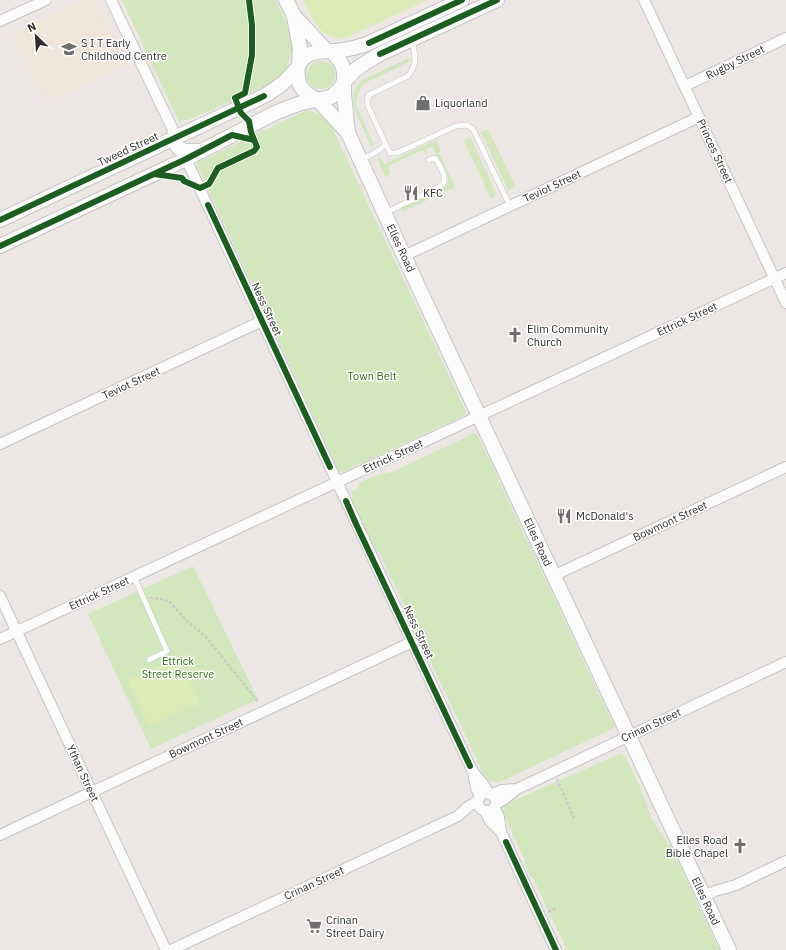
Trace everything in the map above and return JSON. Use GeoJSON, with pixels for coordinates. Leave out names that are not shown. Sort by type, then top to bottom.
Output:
{"type":"FeatureCollection","features":[{"type":"Feature","properties":{"kind":"main road"},"geometry":{"type":"LineString","coordinates":[[286,0],[294,16],[300,49],[298,77],[302,89],[317,100]]}},
{"type":"Feature","properties":{"kind":"main road","name":"Tweed Street"},"geometry":{"type":"LineString","coordinates":[[0,220],[272,92],[287,81],[311,53],[350,49],[370,43],[462,0]]}},
{"type":"Feature","properties":{"kind":"main road"},"geometry":{"type":"LineString","coordinates":[[0,246],[186,159],[286,108],[301,103],[331,97],[336,94],[355,70],[380,54],[497,0]]}},
{"type":"Feature","properties":{"kind":"main road"},"geometry":{"type":"LineString","coordinates":[[294,16],[340,60],[344,71],[344,83]]}},
{"type":"Feature","properties":{"kind":"main road","name":"Elles Road"},"geometry":{"type":"LineString","coordinates":[[344,83],[348,133],[553,576],[729,950]]}},
{"type":"Feature","properties":{"kind":"main road","name":"Elles Road"},"geometry":{"type":"LineString","coordinates":[[317,100],[348,133]]}},
{"type":"Feature","properties":{"kind":"main road"},"geometry":{"type":"LineString","coordinates":[[174,138],[176,146],[179,149],[201,151]]}},
{"type":"Feature","properties":{"kind":"street"},"geometry":{"type":"LineString","coordinates":[[0,21],[46,0]]}},
{"type":"Feature","properties":{"kind":"street"},"geometry":{"type":"LineString","coordinates":[[111,0],[172,128],[174,138]]}},
{"type":"Feature","properties":{"kind":"street","name":"Princes Street"},"geometry":{"type":"LineString","coordinates":[[644,0],[786,303]]}},
{"type":"Feature","properties":{"kind":"street","name":"Rugby Street"},"geometry":{"type":"LineString","coordinates":[[685,86],[786,38]]}},
{"type":"Feature","properties":{"kind":"street","name":"Teviot Street"},"geometry":{"type":"LineString","coordinates":[[404,256],[699,117]]}},
{"type":"Feature","properties":{"kind":"street","name":"Ness Street"},"geometry":{"type":"LineString","coordinates":[[186,159],[473,772],[476,788],[498,817],[501,832],[556,950]]}},
{"type":"Feature","properties":{"kind":"street","name":"Ettrick Street"},"geometry":{"type":"LineString","coordinates":[[0,640],[786,273]]}},
{"type":"Feature","properties":{"kind":"street","name":"Teviot Street"},"geometry":{"type":"LineString","coordinates":[[0,444],[262,321]]}},
{"type":"Feature","properties":{"kind":"street","name":"Bowmont Street"},"geometry":{"type":"LineString","coordinates":[[553,576],[786,467]]}},
{"type":"Feature","properties":{"kind":"street","name":"Ythan Street"},"geometry":{"type":"LineString","coordinates":[[0,596],[166,950]]}},
{"type":"Feature","properties":{"kind":"street","name":"Bowmont Street"},"geometry":{"type":"LineString","coordinates":[[0,835],[412,642]]}},
{"type":"Feature","properties":{"kind":"street","name":"Crinan Street"},"geometry":{"type":"LineString","coordinates":[[171,950],[458,816],[473,814],[501,790],[516,789],[786,662]]}},
{"type":"Feature","properties":{"kind":"street"},"geometry":{"type":"LineString","coordinates":[[704,896],[714,891],[736,885],[786,861]]}},
{"type":"Feature","properties":{"kind":"lane"},"geometry":{"type":"LineString","coordinates":[[412,40],[415,52],[415,64],[412,71],[408,76],[369,95],[367,100],[368,106],[390,153],[397,153],[456,126],[467,125],[473,129],[510,206]]}},
{"type":"Feature","properties":{"kind":"lane"},"geometry":{"type":"LineString","coordinates":[[360,160],[373,154],[386,145]]}},
{"type":"Feature","properties":{"kind":"lane"},"geometry":{"type":"LineString","coordinates":[[385,213],[444,184],[444,176],[436,159],[434,158],[429,160]]}},
{"type":"Feature","properties":{"kind":"lane"},"geometry":{"type":"LineString","coordinates":[[134,577],[167,651],[150,660]]}},
{"type":"Feature","properties":{"kind":"path"},"geometry":{"type":"LineString","coordinates":[[143,597],[169,601],[187,621],[206,637],[258,702]]}},
{"type":"Feature","properties":{"kind":"path"},"geometry":{"type":"LineString","coordinates":[[553,771],[574,818]]}},
{"type":"Feature","properties":{"kind":"shaded area","name":"S I T Early Childhood Centre"},"geometry":{"type":"Polygon","coordinates":[[[85,0],[95,0],[126,63],[45,102],[13,35],[85,0]]]}},
{"type":"Feature","properties":{"kind":"green space"},"geometry":{"type":"Polygon","coordinates":[[[122,0],[276,0],[290,31],[293,50],[287,65],[290,71],[281,75],[275,82],[188,120],[179,122],[122,0]]]}},
{"type":"Feature","properties":{"kind":"green space"},"geometry":{"type":"Polygon","coordinates":[[[303,0],[427,0],[346,38],[337,38],[330,36],[318,27],[303,0]]]}},
{"type":"Feature","properties":{"kind":"green space"},"geometry":{"type":"Polygon","coordinates":[[[409,58],[409,62],[363,84],[359,91],[356,105],[374,145],[371,147],[354,108],[354,93],[358,84],[362,80],[409,58]]]}},
{"type":"Feature","properties":{"kind":"green space"},"geometry":{"type":"Polygon","coordinates":[[[321,61],[331,65],[335,75],[331,85],[321,89],[311,85],[307,75],[311,65],[321,61]]]}},
{"type":"Feature","properties":{"kind":"green space","name":"Town Belt"},"geometry":{"type":"Polygon","coordinates":[[[307,110],[327,117],[467,414],[340,473],[196,163],[307,110]]]}},
{"type":"Feature","properties":{"kind":"green space"},"geometry":{"type":"Polygon","coordinates":[[[488,129],[516,187],[508,190],[481,132],[488,129]]]}},
{"type":"Feature","properties":{"kind":"green space"},"geometry":{"type":"Polygon","coordinates":[[[470,137],[497,195],[491,199],[464,141],[470,137]]]}},
{"type":"Feature","properties":{"kind":"green space"},"geometry":{"type":"Polygon","coordinates":[[[436,140],[441,151],[439,152],[455,187],[402,212],[401,208],[444,188],[448,179],[444,167],[432,146],[426,149],[427,155],[423,150],[388,166],[391,172],[386,178],[377,159],[380,157],[384,164],[436,140]]]}},
{"type":"Feature","properties":{"kind":"green space"},"geometry":{"type":"Polygon","coordinates":[[[475,433],[479,438],[614,726],[612,729],[498,783],[486,779],[379,552],[373,549],[350,502],[353,496],[351,492],[357,489],[360,482],[380,474],[392,472],[475,433]]]}},
{"type":"Feature","properties":{"kind":"green space","name":"Ettrick Street Reserve"},"geometry":{"type":"Polygon","coordinates":[[[193,566],[258,699],[151,749],[88,614],[193,566]]]}},
{"type":"Feature","properties":{"kind":"green space"},"geometry":{"type":"Polygon","coordinates":[[[179,657],[200,703],[149,727],[128,681],[179,657]]]}},
{"type":"Feature","properties":{"kind":"green space"},"geometry":{"type":"Polygon","coordinates":[[[620,754],[626,757],[641,789],[652,821],[654,820],[662,835],[672,848],[719,950],[567,950],[533,878],[529,874],[524,858],[503,812],[504,806],[509,801],[515,800],[620,754]]]}},
{"type":"Feature","properties":{"kind":"cycle path"},"geometry":{"type":"LineString","coordinates":[[154,174],[182,178],[184,181],[200,188],[209,184],[218,168],[254,151],[257,147],[251,132],[249,121],[241,113],[235,98],[245,93],[252,55],[252,25],[249,0]]}},
{"type":"Feature","properties":{"kind":"cycle path"},"geometry":{"type":"LineString","coordinates":[[369,43],[462,0]]}},
{"type":"Feature","properties":{"kind":"cycle path"},"geometry":{"type":"LineString","coordinates":[[380,54],[497,0]]}},
{"type":"Feature","properties":{"kind":"cycle path"},"geometry":{"type":"LineString","coordinates":[[0,220],[264,96]]}},
{"type":"Feature","properties":{"kind":"cycle path"},"geometry":{"type":"LineString","coordinates":[[0,246],[186,159],[232,135],[254,140]]}},
{"type":"Feature","properties":{"kind":"cycle path"},"geometry":{"type":"LineString","coordinates":[[208,205],[330,467]]}},
{"type":"Feature","properties":{"kind":"cycle path"},"geometry":{"type":"LineString","coordinates":[[346,501],[470,766]]}},
{"type":"Feature","properties":{"kind":"cycle path"},"geometry":{"type":"LineString","coordinates":[[506,842],[556,950]]}},
{"type":"Feature","properties":{"kind":"place","name":"S I T Early Childhood Centre"},"geometry":{"type":"Point","coordinates":[69,49]}},
{"type":"Feature","properties":{"kind":"place","name":"Liquorland"},"geometry":{"type":"Point","coordinates":[423,103]}},
{"type":"Feature","properties":{"kind":"place","name":"KFC"},"geometry":{"type":"Point","coordinates":[411,193]}},
{"type":"Feature","properties":{"kind":"place","name":"Elim Community Church"},"geometry":{"type":"Point","coordinates":[515,335]}},
{"type":"Feature","properties":{"kind":"place","name":"McDonald's"},"geometry":{"type":"Point","coordinates":[564,516]}},
{"type":"Feature","properties":{"kind":"place","name":"Elles Road Bible Chapel"},"geometry":{"type":"Point","coordinates":[740,846]}},
{"type":"Feature","properties":{"kind":"place","name":"Crinan Street Dairy"},"geometry":{"type":"Point","coordinates":[314,926]}}]}
